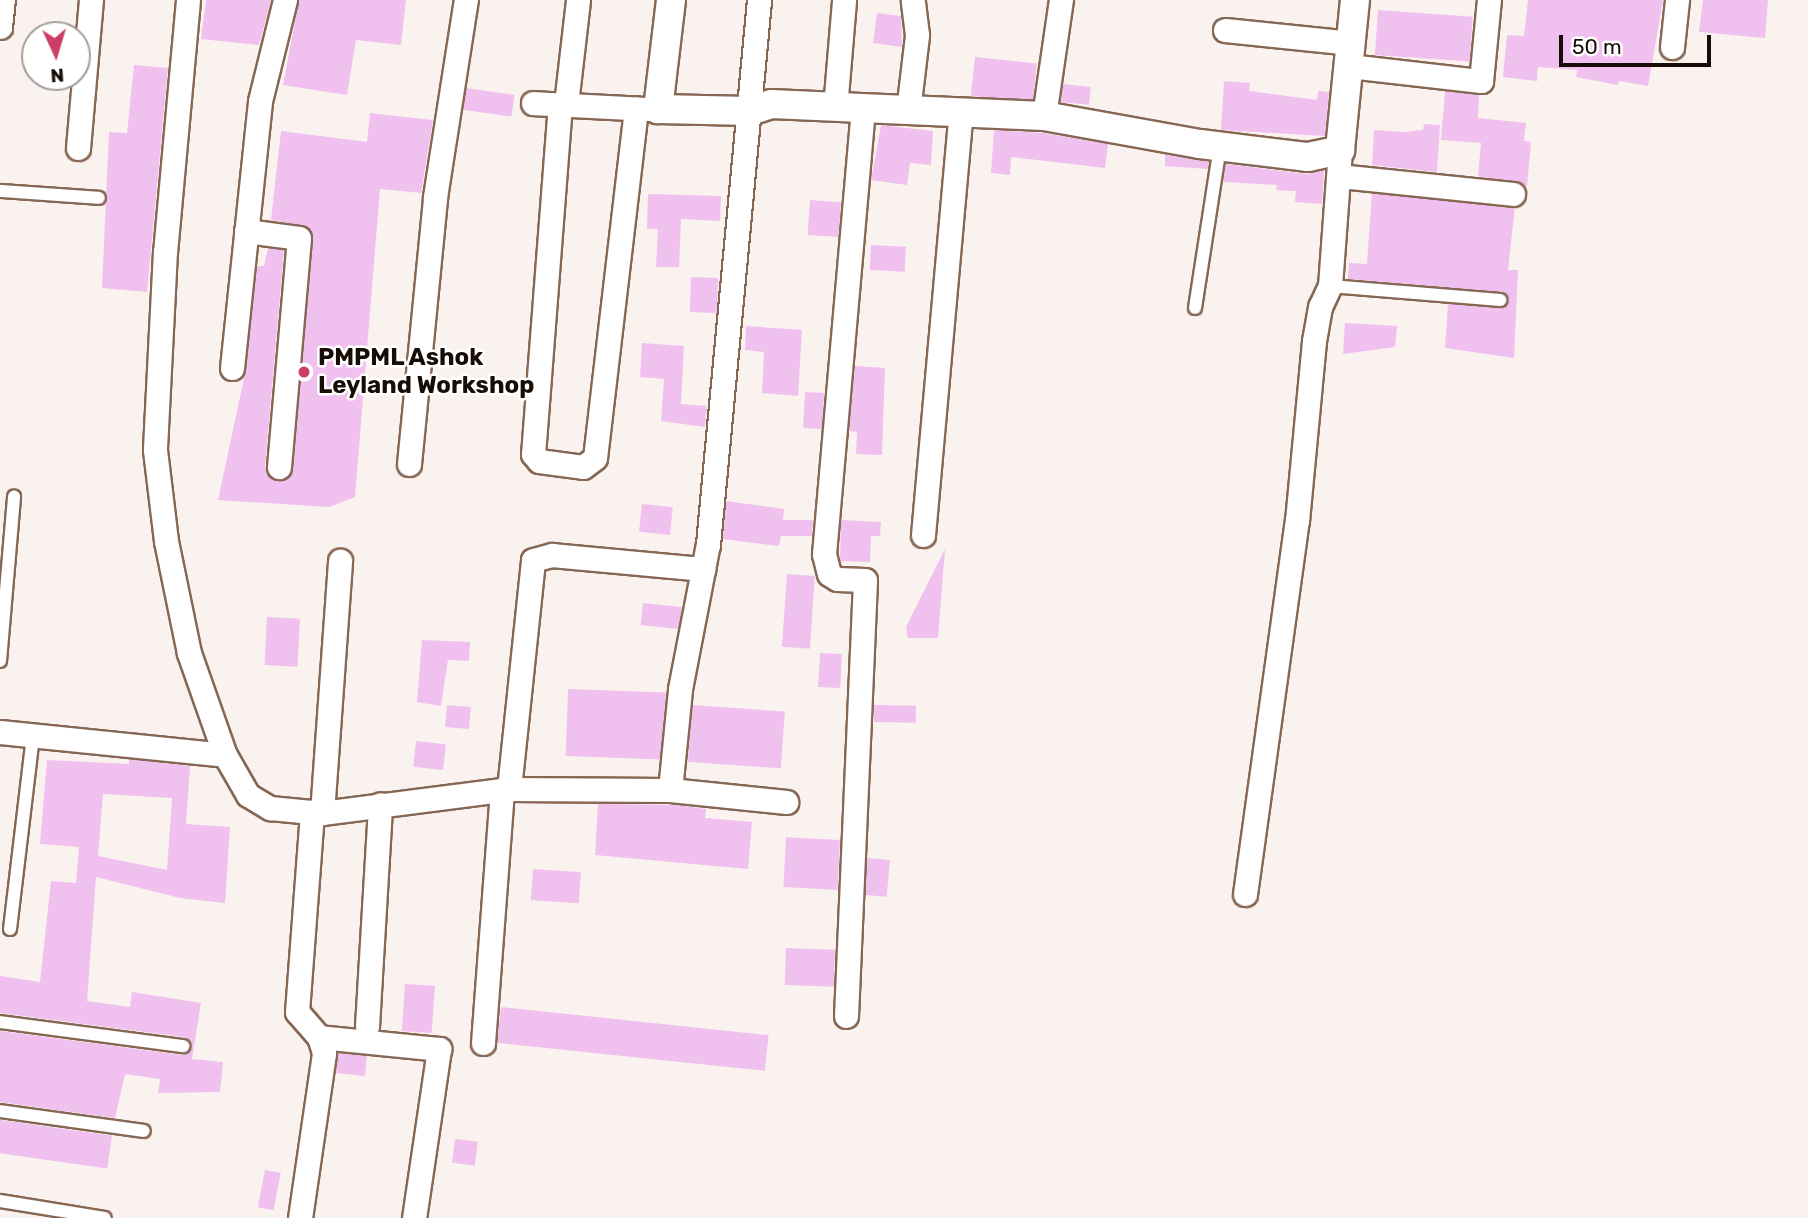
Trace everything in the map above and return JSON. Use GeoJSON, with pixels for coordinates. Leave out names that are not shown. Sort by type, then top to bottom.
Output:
{"type":"FeatureCollection","features":[{"type":"Feature","properties":{"kind":"street"},"geometry":{"type":"LineString","coordinates":[[0,27],[3,0]]}},
{"type":"Feature","properties":{"kind":"street"},"geometry":{"type":"LineString","coordinates":[[78,148],[91,0]]}},
{"type":"Feature","properties":{"kind":"street"},"geometry":{"type":"LineString","coordinates":[[188,0],[165,251],[155,450],[166,541],[189,653],[225,755],[248,795],[270,808],[317,813],[505,789],[670,790],[786,802]]}},
{"type":"Feature","properties":{"kind":"street"},"geometry":{"type":"LineString","coordinates":[[232,368],[260,101],[285,0]]}},
{"type":"Feature","properties":{"kind":"street"},"geometry":{"type":"LineString","coordinates":[[409,464],[435,197],[466,0]]}},
{"type":"Feature","properties":{"kind":"street"},"geometry":{"type":"LineString","coordinates":[[578,0],[563,104],[533,454],[539,461],[583,467],[595,458],[647,109],[671,0]]}},
{"type":"Feature","properties":{"kind":"street"},"geometry":{"type":"LineString","coordinates":[[670,790],[679,701],[703,569],[759,0]]}},
{"type":"Feature","properties":{"kind":"street"},"geometry":{"type":"LineString","coordinates":[[835,108],[844,0]]}},
{"type":"Feature","properties":{"kind":"street"},"geometry":{"type":"LineString","coordinates":[[908,111],[917,35],[913,0]]}},
{"type":"Feature","properties":{"kind":"street"},"geometry":{"type":"LineString","coordinates":[[1044,116],[1060,0]]}},
{"type":"Feature","properties":{"kind":"street"},"geometry":{"type":"LineString","coordinates":[[1245,894],[1297,521],[1314,341],[1320,307],[1330,286],[1355,0]]}},
{"type":"Feature","properties":{"kind":"street"},"geometry":{"type":"LineString","coordinates":[[1225,30],[1481,81],[1489,0]]}},
{"type":"Feature","properties":{"kind":"street"},"geometry":{"type":"LineString","coordinates":[[1672,47],[1677,0]]}},
{"type":"Feature","properties":{"kind":"street"},"geometry":{"type":"LineString","coordinates":[[533,103],[750,111],[771,104],[1044,116],[1220,147],[1308,156],[1513,194]]}},
{"type":"Feature","properties":{"kind":"street"},"geometry":{"type":"LineString","coordinates":[[846,1016],[865,580],[837,579],[829,574],[824,554],[863,110]]}},
{"type":"Feature","properties":{"kind":"street"},"geometry":{"type":"LineString","coordinates":[[923,535],[961,111]]}},
{"type":"Feature","properties":{"kind":"street"},"geometry":{"type":"LineString","coordinates":[[246,231],[299,238],[279,467]]}},
{"type":"Feature","properties":{"kind":"street"},"geometry":{"type":"LineString","coordinates":[[483,1043],[505,789],[533,560],[552,555],[703,569]]}},
{"type":"Feature","properties":{"kind":"street"},"geometry":{"type":"LineString","coordinates":[[300,1218],[324,1053],[319,1037],[298,1012],[340,561]]}},
{"type":"Feature","properties":{"kind":"street"},"geometry":{"type":"LineString","coordinates":[[0,732],[225,755]]}},
{"type":"Feature","properties":{"kind":"street"},"geometry":{"type":"LineString","coordinates":[[367,1026],[380,804]]}},
{"type":"Feature","properties":{"kind":"street"},"geometry":{"type":"LineString","coordinates":[[319,1037],[439,1049],[414,1218]]}},
{"type":"Feature","properties":{"kind":"lane"},"geometry":{"type":"LineString","coordinates":[[1195,308],[1220,147]]}},
{"type":"Feature","properties":{"kind":"lane"},"geometry":{"type":"LineString","coordinates":[[0,191],[99,198]]}},
{"type":"Feature","properties":{"kind":"lane"},"geometry":{"type":"LineString","coordinates":[[1330,286],[1500,300]]}},
{"type":"Feature","properties":{"kind":"lane"},"geometry":{"type":"LineString","coordinates":[[0,661],[14,497]]}},
{"type":"Feature","properties":{"kind":"lane"},"geometry":{"type":"LineString","coordinates":[[10,929],[33,735]]}},
{"type":"Feature","properties":{"kind":"lane"},"geometry":{"type":"LineString","coordinates":[[0,1022],[183,1046]]}},
{"type":"Feature","properties":{"kind":"lane"},"geometry":{"type":"LineString","coordinates":[[0,1111],[144,1131]]}},
{"type":"Feature","properties":{"kind":"lane"},"geometry":{"type":"LineString","coordinates":[[0,1201],[105,1218]]}},
{"type":"Feature","properties":{"kind":"building"},"geometry":{"type":"Polygon","coordinates":[[[206,0],[271,0],[259,45],[201,39],[206,0]]]}},
{"type":"Feature","properties":{"kind":"building"},"geometry":{"type":"Polygon","coordinates":[[[299,0],[406,0],[401,45],[356,40],[347,95],[283,85],[299,0]]]}},
{"type":"Feature","properties":{"kind":"building"},"geometry":{"type":"Polygon","coordinates":[[[1528,0],[1663,0],[1648,86],[1619,81],[1618,85],[1576,77],[1577,70],[1538,67],[1537,81],[1503,77],[1507,35],[1524,36],[1528,0]]]}},
{"type":"Feature","properties":{"kind":"building"},"geometry":{"type":"Polygon","coordinates":[[[1703,0],[1768,0],[1765,38],[1699,32],[1703,0]]]}},
{"type":"Feature","properties":{"kind":"building"},"geometry":{"type":"Polygon","coordinates":[[[1378,10],[1473,17],[1470,62],[1375,55],[1378,10]]]}},
{"type":"Feature","properties":{"kind":"building"},"geometry":{"type":"Polygon","coordinates":[[[877,13],[901,16],[902,47],[873,43],[877,13]]]}},
{"type":"Feature","properties":{"kind":"building"},"geometry":{"type":"Polygon","coordinates":[[[975,57],[1037,63],[1033,102],[971,96],[975,57]]]}},
{"type":"Feature","properties":{"kind":"building"},"geometry":{"type":"Polygon","coordinates":[[[134,65],[168,68],[147,292],[102,288],[109,132],[127,133],[134,65]]]}},
{"type":"Feature","properties":{"kind":"building"},"geometry":{"type":"Polygon","coordinates":[[[1224,81],[1250,83],[1249,91],[1317,100],[1318,91],[1329,92],[1325,136],[1221,130],[1224,81]]]}},
{"type":"Feature","properties":{"kind":"building"},"geometry":{"type":"Polygon","coordinates":[[[1063,84],[1091,87],[1089,105],[1061,102],[1063,84]]]}},
{"type":"Feature","properties":{"kind":"building"},"geometry":{"type":"Polygon","coordinates":[[[466,88],[515,95],[511,117],[463,110],[466,88]]]}},
{"type":"Feature","properties":{"kind":"building"},"geometry":{"type":"Polygon","coordinates":[[[1445,91],[1479,95],[1478,118],[1526,123],[1524,141],[1531,142],[1527,186],[1478,176],[1481,143],[1441,140],[1445,91]]]}},
{"type":"Feature","properties":{"kind":"building","name":"PMPML Ashok Leyland Workshop"},"geometry":{"type":"Polygon","coordinates":[[[370,113],[433,120],[421,193],[380,189],[355,497],[329,507],[218,500],[246,369],[257,266],[264,266],[268,248],[284,250],[265,466],[270,478],[278,481],[290,476],[293,468],[313,239],[307,226],[271,220],[281,131],[367,142],[370,113]]]}},
{"type":"Feature","properties":{"kind":"building"},"geometry":{"type":"Polygon","coordinates":[[[1424,124],[1440,125],[1437,172],[1372,165],[1374,130],[1423,130],[1424,124]]]}},
{"type":"Feature","properties":{"kind":"building"},"geometry":{"type":"Polygon","coordinates":[[[881,125],[933,131],[931,165],[910,163],[907,185],[871,180],[881,125]]]}},
{"type":"Feature","properties":{"kind":"building"},"geometry":{"type":"Polygon","coordinates":[[[994,130],[1042,133],[1108,144],[1105,168],[1011,157],[1010,175],[991,173],[994,130]]]}},
{"type":"Feature","properties":{"kind":"building"},"geometry":{"type":"Polygon","coordinates":[[[1165,155],[1209,162],[1208,169],[1165,166],[1165,155]]]}},
{"type":"Feature","properties":{"kind":"building"},"geometry":{"type":"Polygon","coordinates":[[[1226,164],[1306,174],[1324,170],[1322,204],[1295,202],[1296,191],[1276,190],[1277,185],[1223,182],[1226,164]]]}},
{"type":"Feature","properties":{"kind":"building"},"geometry":{"type":"Polygon","coordinates":[[[1372,193],[1515,207],[1508,270],[1518,270],[1514,358],[1445,348],[1448,304],[1503,308],[1509,300],[1504,292],[1348,279],[1349,263],[1367,264],[1372,193]]]}},
{"type":"Feature","properties":{"kind":"building"},"geometry":{"type":"Polygon","coordinates":[[[648,194],[721,196],[720,221],[681,219],[679,267],[656,267],[658,229],[647,229],[648,194]]]}},
{"type":"Feature","properties":{"kind":"building"},"geometry":{"type":"Polygon","coordinates":[[[810,200],[841,202],[838,237],[808,235],[810,200]]]}},
{"type":"Feature","properties":{"kind":"building"},"geometry":{"type":"Polygon","coordinates":[[[871,245],[906,247],[905,272],[870,270],[871,245]]]}},
{"type":"Feature","properties":{"kind":"building"},"geometry":{"type":"Polygon","coordinates":[[[691,277],[718,278],[717,313],[690,312],[691,277]]]}},
{"type":"Feature","properties":{"kind":"building"},"geometry":{"type":"Polygon","coordinates":[[[1345,323],[1397,326],[1395,347],[1343,354],[1345,323]]]}},
{"type":"Feature","properties":{"kind":"building"},"geometry":{"type":"Polygon","coordinates":[[[746,326],[802,330],[798,396],[762,393],[764,352],[745,350],[746,326]]]}},
{"type":"Feature","properties":{"kind":"building"},"geometry":{"type":"Polygon","coordinates":[[[642,343],[684,346],[681,404],[707,406],[705,427],[661,421],[664,379],[640,377],[642,343]]]}},
{"type":"Feature","properties":{"kind":"building"},"geometry":{"type":"Polygon","coordinates":[[[855,366],[885,368],[882,455],[856,454],[857,432],[849,431],[855,366]]]}},
{"type":"Feature","properties":{"kind":"building"},"geometry":{"type":"Polygon","coordinates":[[[805,392],[824,393],[822,429],[803,428],[805,392]]]}},
{"type":"Feature","properties":{"kind":"building"},"geometry":{"type":"Polygon","coordinates":[[[726,501],[784,509],[783,520],[813,520],[812,536],[781,536],[779,546],[723,539],[726,501]]]}},
{"type":"Feature","properties":{"kind":"building"},"geometry":{"type":"Polygon","coordinates":[[[642,504],[673,507],[670,535],[639,532],[642,504]]]}},
{"type":"Feature","properties":{"kind":"building"},"geometry":{"type":"Polygon","coordinates":[[[841,520],[881,522],[880,536],[871,536],[870,562],[840,561],[841,520]]]}},
{"type":"Feature","properties":{"kind":"building"},"geometry":{"type":"Polygon","coordinates":[[[945,549],[938,638],[908,638],[906,627],[945,549]]]}},
{"type":"Feature","properties":{"kind":"building"},"geometry":{"type":"Polygon","coordinates":[[[787,574],[815,576],[810,649],[782,647],[787,574]]]}},
{"type":"Feature","properties":{"kind":"building"},"geometry":{"type":"Polygon","coordinates":[[[643,603],[682,607],[679,629],[641,625],[643,603]]]}},
{"type":"Feature","properties":{"kind":"building"},"geometry":{"type":"Polygon","coordinates":[[[267,617],[300,619],[297,667],[264,665],[267,617]]]}},
{"type":"Feature","properties":{"kind":"building"},"geometry":{"type":"Polygon","coordinates":[[[422,640],[470,642],[469,661],[448,660],[441,706],[417,702],[422,640]]]}},
{"type":"Feature","properties":{"kind":"building"},"geometry":{"type":"Polygon","coordinates":[[[820,653],[842,654],[840,688],[818,687],[820,653]]]}},
{"type":"Feature","properties":{"kind":"building"},"geometry":{"type":"Polygon","coordinates":[[[568,689],[666,692],[664,759],[566,756],[568,689]]]}},
{"type":"Feature","properties":{"kind":"building"},"geometry":{"type":"Polygon","coordinates":[[[447,705],[471,707],[469,729],[445,727],[447,705]]]}},
{"type":"Feature","properties":{"kind":"building"},"geometry":{"type":"Polygon","coordinates":[[[692,705],[785,711],[781,768],[688,762],[692,705]]]}},
{"type":"Feature","properties":{"kind":"building"},"geometry":{"type":"Polygon","coordinates":[[[874,705],[916,706],[916,723],[874,722],[874,705]]]}},
{"type":"Feature","properties":{"kind":"building"},"geometry":{"type":"Polygon","coordinates":[[[416,741],[446,744],[443,770],[413,767],[416,741]]]}},
{"type":"Feature","properties":{"kind":"building"},"geometry":{"type":"Polygon","coordinates":[[[129,759],[190,766],[186,824],[230,827],[225,903],[180,898],[96,877],[87,1001],[130,1007],[132,992],[201,1003],[192,1059],[223,1062],[220,1092],[158,1093],[160,1079],[125,1074],[115,1118],[0,1102],[0,1031],[182,1055],[192,1048],[184,1037],[0,1013],[0,976],[40,982],[51,881],[76,883],[79,847],[40,844],[47,760],[129,764],[129,759]],[[103,794],[98,856],[167,870],[172,798],[103,794]]]}},
{"type":"Feature","properties":{"kind":"building"},"geometry":{"type":"Polygon","coordinates":[[[598,804],[677,805],[706,809],[705,818],[752,822],[748,869],[595,855],[598,804]]]}},
{"type":"Feature","properties":{"kind":"building"},"geometry":{"type":"Polygon","coordinates":[[[786,837],[840,840],[837,890],[783,887],[786,837]]]}},
{"type":"Feature","properties":{"kind":"building"},"geometry":{"type":"Polygon","coordinates":[[[867,858],[890,860],[887,897],[864,895],[867,858]]]}},
{"type":"Feature","properties":{"kind":"building"},"geometry":{"type":"Polygon","coordinates":[[[533,869],[581,872],[579,903],[531,900],[533,869]]]}},
{"type":"Feature","properties":{"kind":"building"},"geometry":{"type":"Polygon","coordinates":[[[786,948],[835,950],[834,987],[785,985],[786,948]]]}},
{"type":"Feature","properties":{"kind":"building"},"geometry":{"type":"Polygon","coordinates":[[[405,984],[435,986],[432,1033],[402,1031],[405,984]]]}},
{"type":"Feature","properties":{"kind":"building"},"geometry":{"type":"Polygon","coordinates":[[[501,1007],[769,1035],[765,1071],[497,1043],[501,1007]]]}},
{"type":"Feature","properties":{"kind":"building"},"geometry":{"type":"Polygon","coordinates":[[[338,1053],[367,1056],[365,1076],[336,1073],[338,1053]]]}},
{"type":"Feature","properties":{"kind":"building"},"geometry":{"type":"Polygon","coordinates":[[[0,1120],[112,1136],[107,1168],[0,1153],[0,1120]]]}},
{"type":"Feature","properties":{"kind":"building"},"geometry":{"type":"Polygon","coordinates":[[[455,1139],[478,1142],[475,1166],[452,1163],[455,1139]]]}},
{"type":"Feature","properties":{"kind":"building"},"geometry":{"type":"Polygon","coordinates":[[[265,1170],[281,1173],[273,1210],[258,1207],[265,1170]]]}},
{"type":"Feature","properties":{"kind":"place","name":"PMPML Ashok Leyland Workshop"},"geometry":{"type":"Point","coordinates":[304,372]}}]}
